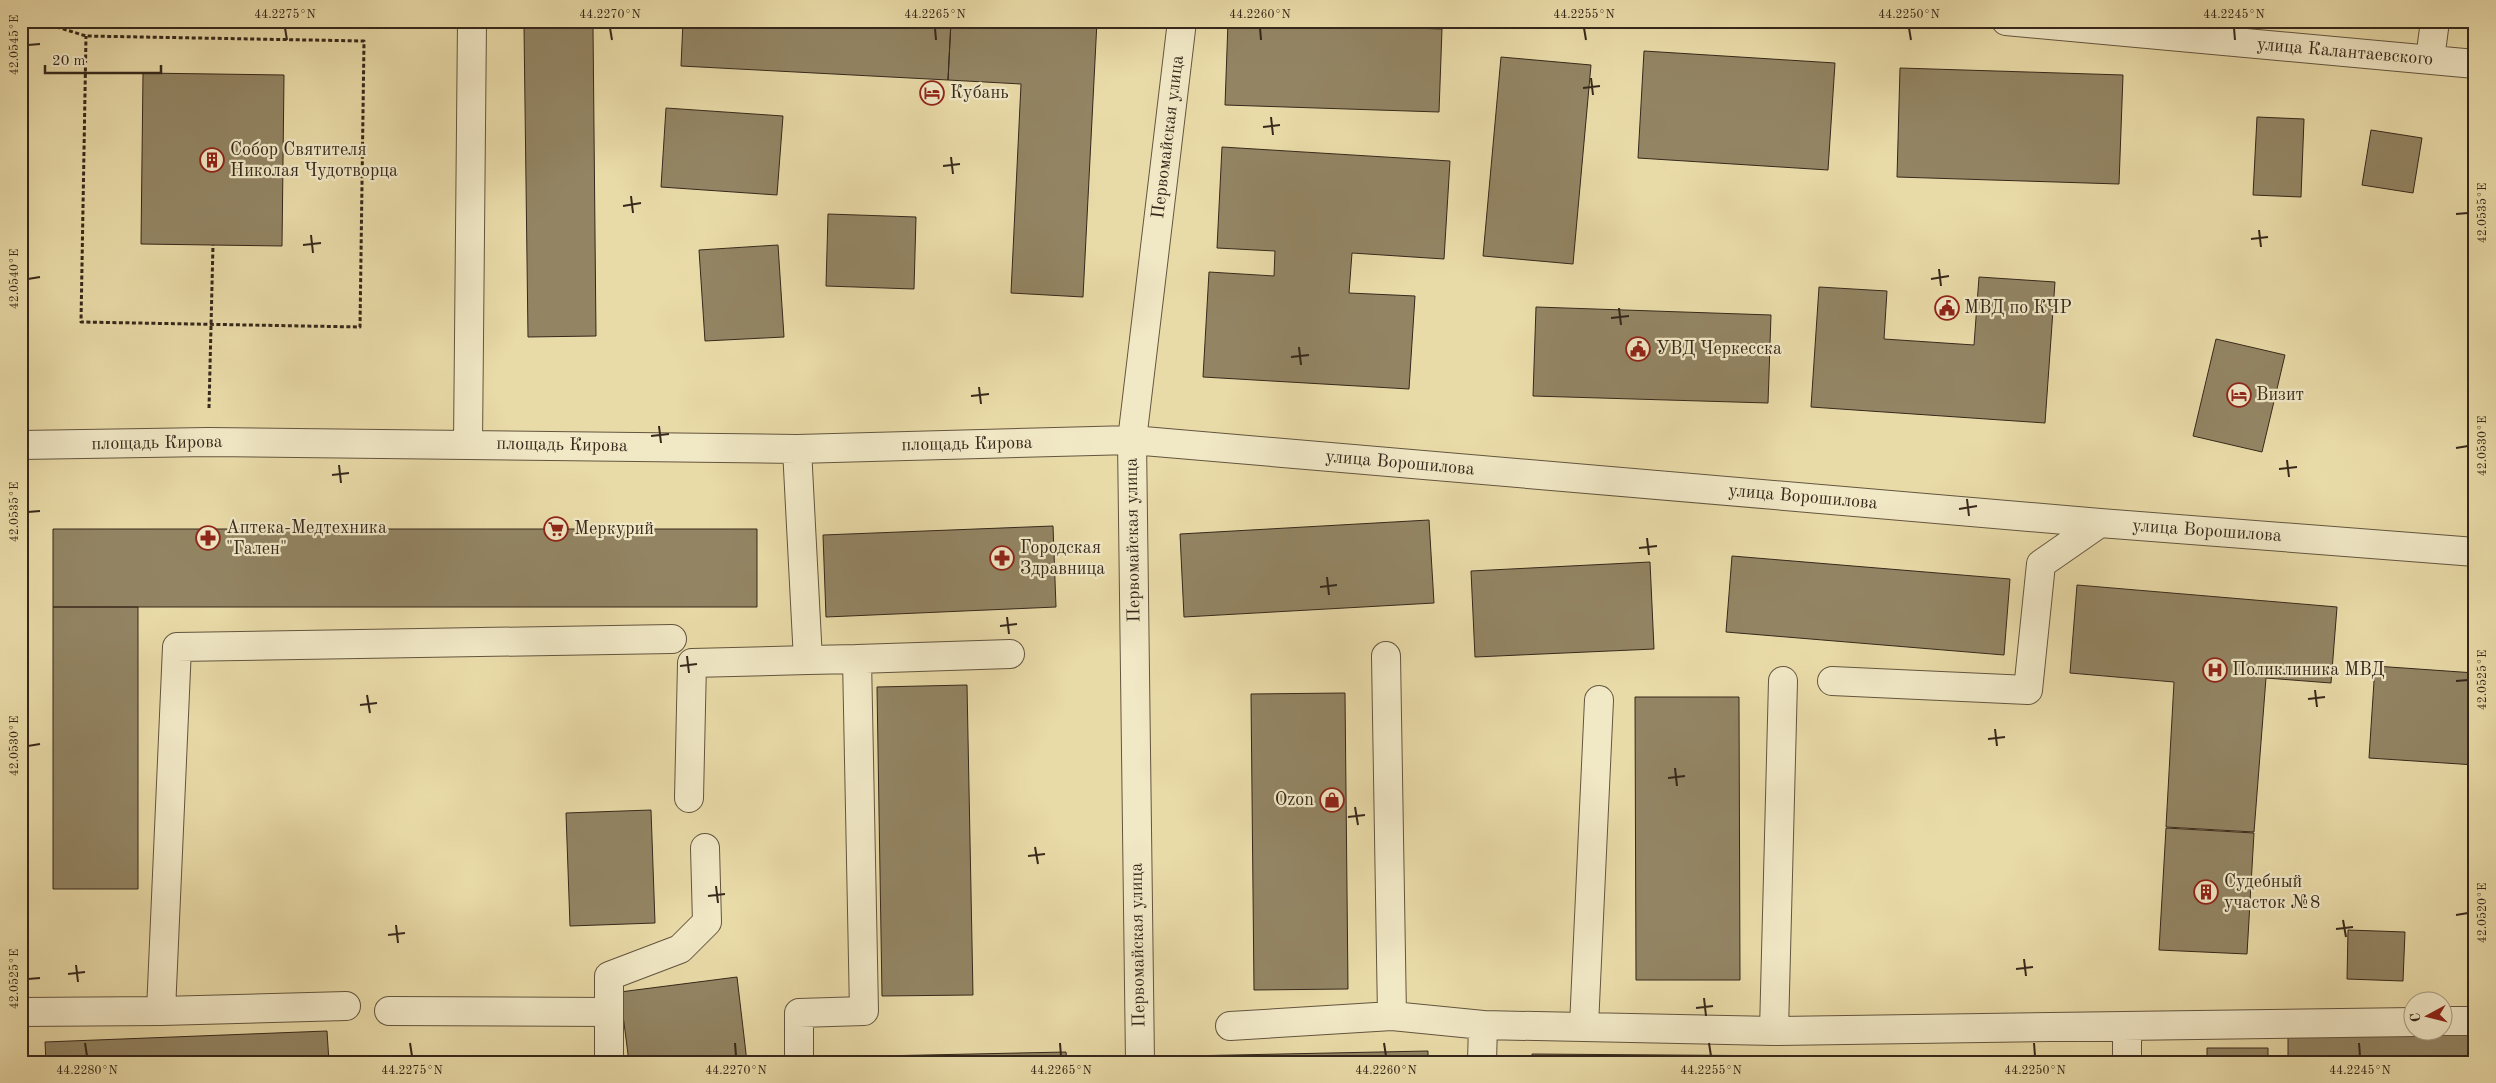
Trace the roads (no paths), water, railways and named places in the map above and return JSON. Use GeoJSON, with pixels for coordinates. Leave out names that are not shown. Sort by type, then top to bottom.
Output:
{"type":"FeatureCollection","features":[{"type":"Feature","properties":{"kind":"street"},"geometry":{"type":"LineString","coordinates":[[468,444],[472,21]]}},
{"type":"Feature","properties":{"kind":"street","name":"Первомайская улица"},"geometry":{"type":"LineString","coordinates":[[1140,1062],[1132,440],[1182,21]]}},
{"type":"Feature","properties":{"kind":"street","name":"улица Калантаевского"},"geometry":{"type":"LineString","coordinates":[[2006,21],[2475,64]]}},
{"type":"Feature","properties":{"kind":"street"},"geometry":{"type":"LineString","coordinates":[[2430,59],[2435,21]]}},
{"type":"Feature","properties":{"kind":"street","name":"площадь Кирова"},"geometry":{"type":"LineString","coordinates":[[21,445],[208,442],[797,449],[1132,440]]}},
{"type":"Feature","properties":{"kind":"street","name":"улица Ворошилова"},"geometry":{"type":"LineString","coordinates":[[1132,440],[2100,523],[2475,552]]}},
{"type":"Feature","properties":{"kind":"street"},"geometry":{"type":"LineString","coordinates":[[797,449],[808,660]]}},
{"type":"Feature","properties":{"kind":"street"},"geometry":{"type":"LineString","coordinates":[[1832,681],[2028,690],[2041,564],[2100,523]]}},
{"type":"Feature","properties":{"kind":"street"},"geometry":{"type":"LineString","coordinates":[[161,1011],[177,647],[672,639]]}},
{"type":"Feature","properties":{"kind":"street"},"geometry":{"type":"LineString","coordinates":[[688,798],[692,663],[1010,654]]}},
{"type":"Feature","properties":{"kind":"street"},"geometry":{"type":"LineString","coordinates":[[1386,656],[1392,1016]]}},
{"type":"Feature","properties":{"kind":"street"},"geometry":{"type":"LineString","coordinates":[[799,1062],[799,1013],[864,1011],[856,659]]}},
{"type":"Feature","properties":{"kind":"street"},"geometry":{"type":"LineString","coordinates":[[1774,1030],[1784,681]]}},
{"type":"Feature","properties":{"kind":"street"},"geometry":{"type":"LineString","coordinates":[[1584,1026],[1600,700]]}},
{"type":"Feature","properties":{"kind":"street"},"geometry":{"type":"LineString","coordinates":[[609,1062],[609,976],[680,949],[707,922],[705,848]]}},
{"type":"Feature","properties":{"kind":"street"},"geometry":{"type":"LineString","coordinates":[[21,1012],[161,1011],[346,1006]]}},
{"type":"Feature","properties":{"kind":"street"},"geometry":{"type":"LineString","coordinates":[[389,1012],[609,1012]]}},
{"type":"Feature","properties":{"kind":"street"},"geometry":{"type":"LineString","coordinates":[[1230,1026],[1392,1016],[1483,1025],[1774,1030],[2404,1022]]}},
{"type":"Feature","properties":{"kind":"street"},"geometry":{"type":"LineString","coordinates":[[2454,1022],[2475,1021]]}},
{"type":"Feature","properties":{"kind":"street"},"geometry":{"type":"LineString","coordinates":[[1482,1062],[1483,1025]]}},
{"type":"Feature","properties":{"kind":"street"},"geometry":{"type":"LineString","coordinates":[[2127,1026],[2127,1062]]}},
{"type":"Feature","properties":{"kind":"place","name":"Кубань"},"geometry":{"type":"Point","coordinates":[932,93]}},
{"type":"Feature","properties":{"kind":"place","name":"Собор Святителя Николая Чудотворца"},"geometry":{"type":"Point","coordinates":[212,160]}},
{"type":"Feature","properties":{"kind":"place","name":"МВД по КЧР"},"geometry":{"type":"Point","coordinates":[1947,308]}},
{"type":"Feature","properties":{"kind":"place","name":"УВД Черкесска"},"geometry":{"type":"Point","coordinates":[1638,349]}},
{"type":"Feature","properties":{"kind":"place","name":"Визит"},"geometry":{"type":"Point","coordinates":[2239,395]}},
{"type":"Feature","properties":{"kind":"place","name":"Меркурий"},"geometry":{"type":"Point","coordinates":[556,529]}},
{"type":"Feature","properties":{"kind":"place","name":"Аптека-Медтехника \"Гален\""},"geometry":{"type":"Point","coordinates":[208,538]}},
{"type":"Feature","properties":{"kind":"place","name":"Городская Здравница"},"geometry":{"type":"Point","coordinates":[1002,558]}},
{"type":"Feature","properties":{"kind":"place","name":"Поликлиника МВД"},"geometry":{"type":"Point","coordinates":[2215,670]}},
{"type":"Feature","properties":{"kind":"place","name":"Ozon"},"geometry":{"type":"Point","coordinates":[1332,800]}},
{"type":"Feature","properties":{"kind":"place","name":"Судебный участок №8"},"geometry":{"type":"Point","coordinates":[2206,892]}}]}
